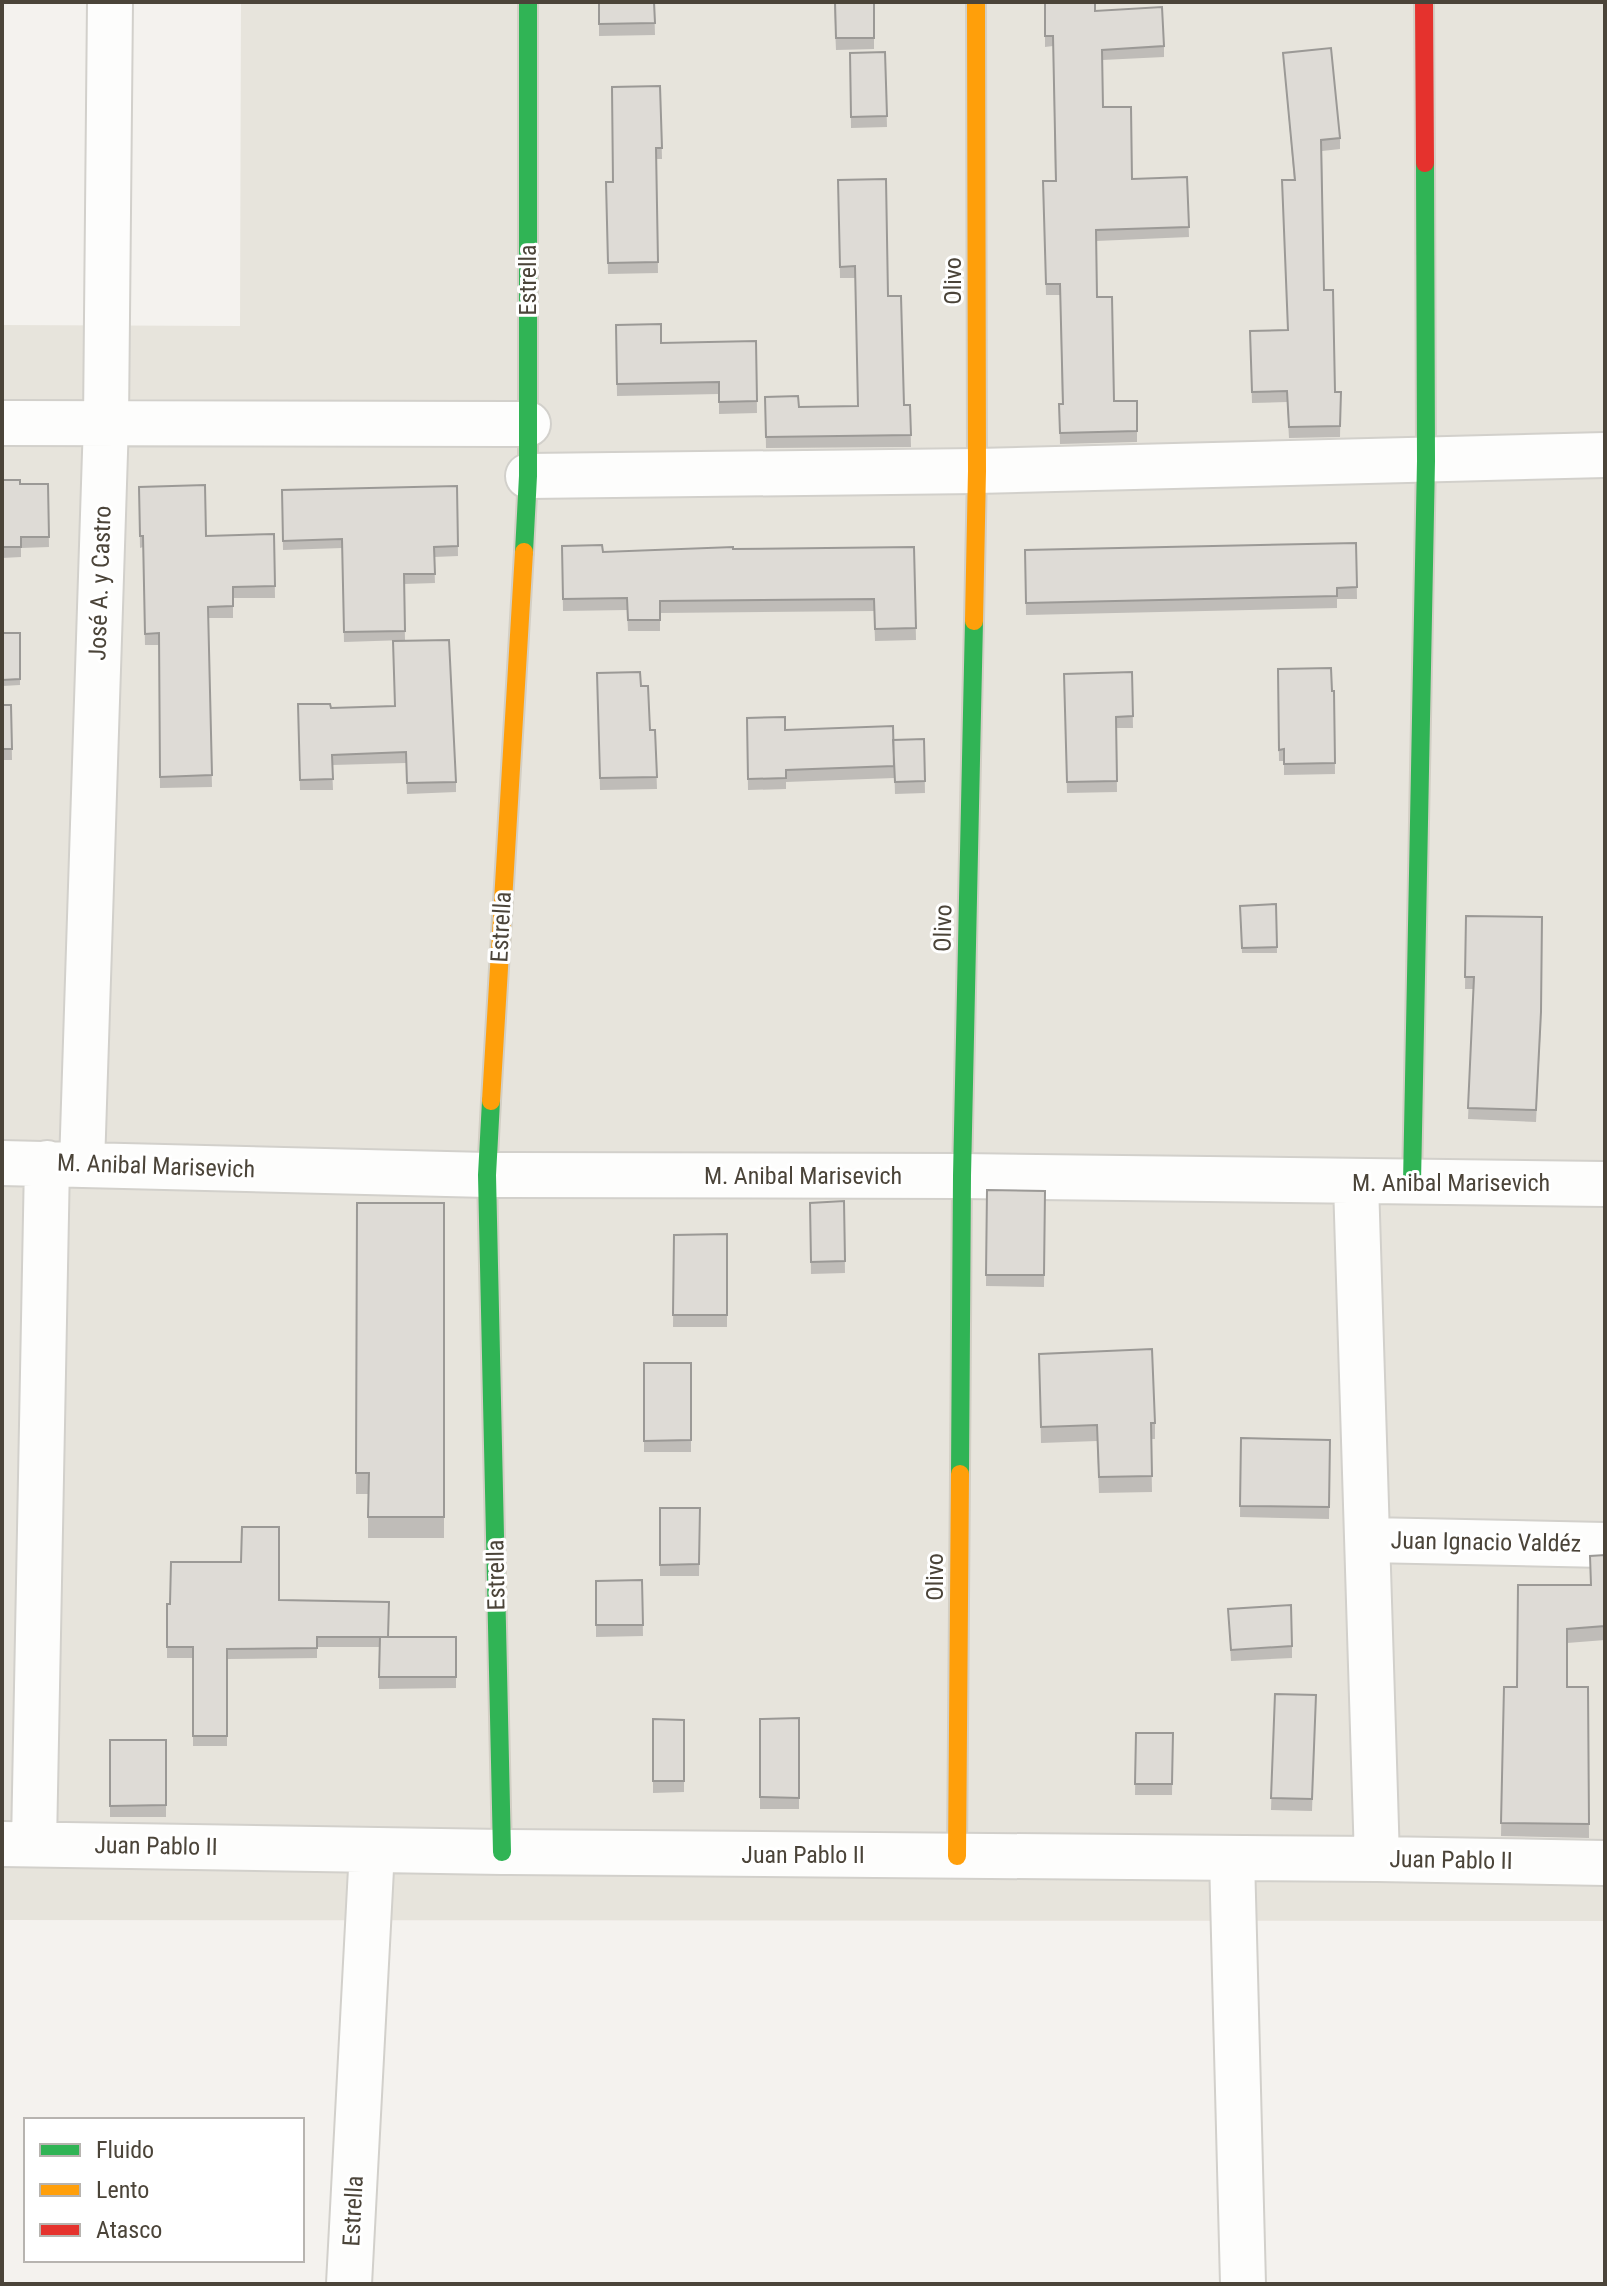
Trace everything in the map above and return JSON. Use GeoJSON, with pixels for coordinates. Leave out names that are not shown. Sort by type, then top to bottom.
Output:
{"type":"FeatureCollection","features":[{"type":"Feature","properties":{"kind":"street","name":"José A. y Castro"},"geometry":{"type":"LineString","coordinates":[[18,1844],[65,1164],[106,422],[110,2]]}},
{"type":"Feature","properties":{"kind":"street","name":"Estrella"},"geometry":{"type":"LineString","coordinates":[[502,1852],[487,1175],[528,476],[528,2]]}},
{"type":"Feature","properties":{"kind":"street","name":"Olivo"},"geometry":{"type":"LineString","coordinates":[[957,1856],[962,1176],[977,471],[976,2]]}},
{"type":"Feature","properties":{"kind":"street"},"geometry":{"type":"LineString","coordinates":[[1412,1183],[1426,461],[1424,2]]}},
{"type":"Feature","properties":{"kind":"street"},"geometry":{"type":"LineString","coordinates":[[2,423],[528,424]]}},
{"type":"Feature","properties":{"kind":"street"},"geometry":{"type":"LineString","coordinates":[[528,476],[977,471],[1605,455]]}},
{"type":"Feature","properties":{"kind":"street","name":"M. Anibal Marisevich"},"geometry":{"type":"LineString","coordinates":[[2,1163],[487,1175],[962,1176],[1605,1184]]}},
{"type":"Feature","properties":{"kind":"street"},"geometry":{"type":"LineString","coordinates":[[1356,1183],[1377,1859]]}},
{"type":"Feature","properties":{"kind":"street","name":"Juan Ignacio Valdéz"},"geometry":{"type":"LineString","coordinates":[[1368,1540],[1605,1545]]}},
{"type":"Feature","properties":{"kind":"street","name":"Juan Pablo II"},"geometry":{"type":"LineString","coordinates":[[18,1844],[1605,1863]]}},
{"type":"Feature","properties":{"kind":"street","name":"Estrella"},"geometry":{"type":"LineString","coordinates":[[349,2284],[372,1850]]}},
{"type":"Feature","properties":{"kind":"street"},"geometry":{"type":"LineString","coordinates":[[1232,1858],[1243,2284]]}},
{"type":"Feature","properties":{"kind":"shaded area"},"geometry":{"type":"Polygon","coordinates":[[[241,2],[1605,2],[1605,1921],[2,1920],[2,325],[240,326],[241,2]]]}},
{"type":"Feature","properties":{"kind":"building"},"geometry":{"type":"Polygon","coordinates":[[[599,2],[654,2],[655,23],[599,24],[599,2]]]}},
{"type":"Feature","properties":{"kind":"building"},"geometry":{"type":"Polygon","coordinates":[[[835,2],[874,2],[874,38],[836,38],[835,2]]]}},
{"type":"Feature","properties":{"kind":"building"},"geometry":{"type":"Polygon","coordinates":[[[1045,2],[1095,2],[1095,11],[1162,7],[1164,46],[1102,50],[1103,107],[1131,107],[1132,179],[1187,177],[1189,227],[1096,230],[1097,297],[1112,297],[1114,401],[1137,401],[1137,431],[1060,433],[1059,404],[1063,404],[1060,284],[1046,284],[1043,181],[1056,181],[1053,36],[1045,36],[1045,2]]]}},
{"type":"Feature","properties":{"kind":"building"},"geometry":{"type":"Polygon","coordinates":[[[1331,48],[1340,138],[1321,140],[1324,290],[1333,290],[1335,392],[1341,392],[1340,426],[1289,427],[1287,391],[1252,392],[1250,331],[1288,330],[1282,180],[1295,180],[1283,53],[1331,48]]]}},
{"type":"Feature","properties":{"kind":"building"},"geometry":{"type":"Polygon","coordinates":[[[885,52],[887,116],[851,117],[850,53],[885,52]]]}},
{"type":"Feature","properties":{"kind":"building"},"geometry":{"type":"Polygon","coordinates":[[[660,86],[662,148],[656,148],[658,262],[608,263],[606,182],[613,182],[612,87],[660,86]]]}},
{"type":"Feature","properties":{"kind":"building"},"geometry":{"type":"Polygon","coordinates":[[[886,179],[888,296],[901,296],[904,405],[910,405],[911,435],[766,437],[765,397],[798,396],[799,407],[858,406],[855,266],[840,267],[838,180],[886,179]]]}},
{"type":"Feature","properties":{"kind":"building"},"geometry":{"type":"Polygon","coordinates":[[[661,324],[661,343],[756,341],[757,401],[719,402],[719,382],[617,384],[616,325],[661,324]]]}},
{"type":"Feature","properties":{"kind":"building"},"geometry":{"type":"Polygon","coordinates":[[[2,480],[20,480],[20,484],[48,484],[49,537],[21,537],[21,547],[2,547],[2,480]]]}},
{"type":"Feature","properties":{"kind":"building"},"geometry":{"type":"Polygon","coordinates":[[[205,485],[206,536],[274,534],[275,586],[233,587],[233,606],[208,607],[212,775],[160,777],[159,633],[145,634],[139,487],[205,485]]]}},
{"type":"Feature","properties":{"kind":"building"},"geometry":{"type":"Polygon","coordinates":[[[457,486],[458,546],[434,547],[435,574],[404,574],[405,631],[344,632],[342,539],[283,541],[282,490],[457,486]]]}},
{"type":"Feature","properties":{"kind":"building"},"geometry":{"type":"Polygon","coordinates":[[[1356,543],[1357,587],[1337,588],[1337,596],[1026,603],[1025,550],[1356,543]]]}},
{"type":"Feature","properties":{"kind":"building"},"geometry":{"type":"Polygon","coordinates":[[[602,545],[603,552],[733,547],[914,547],[916,628],[875,629],[874,599],[660,601],[660,620],[628,620],[627,598],[563,599],[562,546],[602,545]]]}},
{"type":"Feature","properties":{"kind":"building"},"geometry":{"type":"Polygon","coordinates":[[[2,633],[20,633],[20,679],[2,680],[2,633]]]}},
{"type":"Feature","properties":{"kind":"building"},"geometry":{"type":"Polygon","coordinates":[[[449,640],[456,782],[407,783],[406,752],[332,755],[333,779],[300,780],[298,704],[330,704],[331,708],[395,706],[393,641],[449,640]]]}},
{"type":"Feature","properties":{"kind":"building"},"geometry":{"type":"Polygon","coordinates":[[[1331,668],[1335,763],[1284,764],[1284,749],[1279,750],[1278,669],[1331,668]]]}},
{"type":"Feature","properties":{"kind":"building"},"geometry":{"type":"Polygon","coordinates":[[[640,672],[641,686],[648,686],[650,730],[655,730],[657,777],[600,778],[597,673],[640,672]]]}},
{"type":"Feature","properties":{"kind":"building"},"geometry":{"type":"Polygon","coordinates":[[[1132,672],[1133,716],[1116,717],[1117,781],[1067,782],[1064,674],[1132,672]]]}},
{"type":"Feature","properties":{"kind":"building"},"geometry":{"type":"Polygon","coordinates":[[[2,705],[11,705],[12,749],[2,749],[2,705]]]}},
{"type":"Feature","properties":{"kind":"building"},"geometry":{"type":"Polygon","coordinates":[[[785,717],[785,730],[893,726],[894,766],[786,770],[786,778],[748,779],[747,718],[785,717]]]}},
{"type":"Feature","properties":{"kind":"building"},"geometry":{"type":"Polygon","coordinates":[[[924,739],[925,781],[895,782],[893,740],[924,739]]]}},
{"type":"Feature","properties":{"kind":"building"},"geometry":{"type":"Polygon","coordinates":[[[1276,904],[1277,947],[1242,948],[1240,906],[1276,904]]]}},
{"type":"Feature","properties":{"kind":"building"},"geometry":{"type":"Polygon","coordinates":[[[1466,916],[1542,917],[1536,1110],[1468,1108],[1474,977],[1465,977],[1466,916]]]}},
{"type":"Feature","properties":{"kind":"building"},"geometry":{"type":"Polygon","coordinates":[[[987,1190],[1045,1191],[1044,1275],[986,1275],[987,1190]]]}},
{"type":"Feature","properties":{"kind":"building"},"geometry":{"type":"Polygon","coordinates":[[[844,1201],[845,1261],[811,1262],[810,1203],[844,1201]]]}},
{"type":"Feature","properties":{"kind":"building"},"geometry":{"type":"Polygon","coordinates":[[[357,1203],[444,1203],[444,1517],[368,1517],[369,1473],[356,1473],[357,1203]]]}},
{"type":"Feature","properties":{"kind":"building"},"geometry":{"type":"Polygon","coordinates":[[[727,1234],[727,1315],[673,1315],[674,1235],[727,1234]]]}},
{"type":"Feature","properties":{"kind":"building"},"geometry":{"type":"Polygon","coordinates":[[[1152,1349],[1155,1423],[1151,1423],[1152,1476],[1099,1477],[1097,1425],[1041,1427],[1039,1354],[1152,1349]]]}},
{"type":"Feature","properties":{"kind":"building"},"geometry":{"type":"Polygon","coordinates":[[[644,1363],[691,1363],[691,1440],[644,1441],[644,1363]]]}},
{"type":"Feature","properties":{"kind":"building"},"geometry":{"type":"Polygon","coordinates":[[[1241,1438],[1330,1440],[1329,1507],[1240,1506],[1241,1438]]]}},
{"type":"Feature","properties":{"kind":"building"},"geometry":{"type":"Polygon","coordinates":[[[660,1508],[700,1508],[699,1564],[660,1565],[660,1508]]]}},
{"type":"Feature","properties":{"kind":"building"},"geometry":{"type":"Polygon","coordinates":[[[242,1527],[279,1527],[279,1600],[389,1602],[388,1637],[317,1637],[317,1648],[227,1649],[227,1736],[193,1736],[193,1647],[167,1647],[171,1562],[241,1562],[242,1527]]]}},
{"type":"Feature","properties":{"kind":"building"},"geometry":{"type":"Polygon","coordinates":[[[1605,1555],[1605,1626],[1567,1629],[1567,1687],[1588,1687],[1589,1824],[1501,1823],[1504,1687],[1517,1687],[1518,1585],[1591,1585],[1590,1556],[1605,1555]]]}},
{"type":"Feature","properties":{"kind":"building"},"geometry":{"type":"Polygon","coordinates":[[[642,1580],[643,1625],[596,1625],[596,1581],[642,1580]]]}},
{"type":"Feature","properties":{"kind":"building"},"geometry":{"type":"Polygon","coordinates":[[[1291,1605],[1292,1646],[1231,1650],[1228,1609],[1291,1605]]]}},
{"type":"Feature","properties":{"kind":"building"},"geometry":{"type":"Polygon","coordinates":[[[380,1637],[456,1637],[456,1677],[379,1677],[380,1637]]]}},
{"type":"Feature","properties":{"kind":"building"},"geometry":{"type":"Polygon","coordinates":[[[1275,1694],[1316,1695],[1312,1799],[1271,1798],[1275,1694]]]}},
{"type":"Feature","properties":{"kind":"building"},"geometry":{"type":"Polygon","coordinates":[[[799,1718],[799,1798],[760,1797],[760,1719],[799,1718]]]}},
{"type":"Feature","properties":{"kind":"building"},"geometry":{"type":"Polygon","coordinates":[[[653,1719],[684,1720],[684,1781],[653,1781],[653,1719]]]}},
{"type":"Feature","properties":{"kind":"building"},"geometry":{"type":"Polygon","coordinates":[[[1136,1733],[1173,1733],[1172,1784],[1135,1784],[1136,1733]]]}},
{"type":"Feature","properties":{"kind":"building"},"geometry":{"type":"Polygon","coordinates":[[[110,1740],[166,1740],[166,1805],[110,1806],[110,1740]]]}},
{"type":"Feature","properties":{"kind":"traffic: fast"},"geometry":{"type":"LineString","coordinates":[[524,552],[528,476],[528,2]]}},
{"type":"Feature","properties":{"kind":"traffic: fast"},"geometry":{"type":"LineString","coordinates":[[1412,1183],[1426,461],[1425,163]]}},
{"type":"Feature","properties":{"kind":"traffic: fast"},"geometry":{"type":"LineString","coordinates":[[960,1474],[962,1176],[974,621]]}},
{"type":"Feature","properties":{"kind":"traffic: fast"},"geometry":{"type":"LineString","coordinates":[[491,1101],[487,1175],[502,1852]]}},
{"type":"Feature","properties":{"kind":"traffic: slow"},"geometry":{"type":"LineString","coordinates":[[974,621],[977,471],[976,2]]}},
{"type":"Feature","properties":{"kind":"traffic: slow"},"geometry":{"type":"LineString","coordinates":[[491,1101],[524,552]]}},
{"type":"Feature","properties":{"kind":"traffic: slow"},"geometry":{"type":"LineString","coordinates":[[957,1856],[960,1474]]}},
{"type":"Feature","properties":{"kind":"traffic: jam"},"geometry":{"type":"LineString","coordinates":[[1424,2],[1425,163]]}}]}
